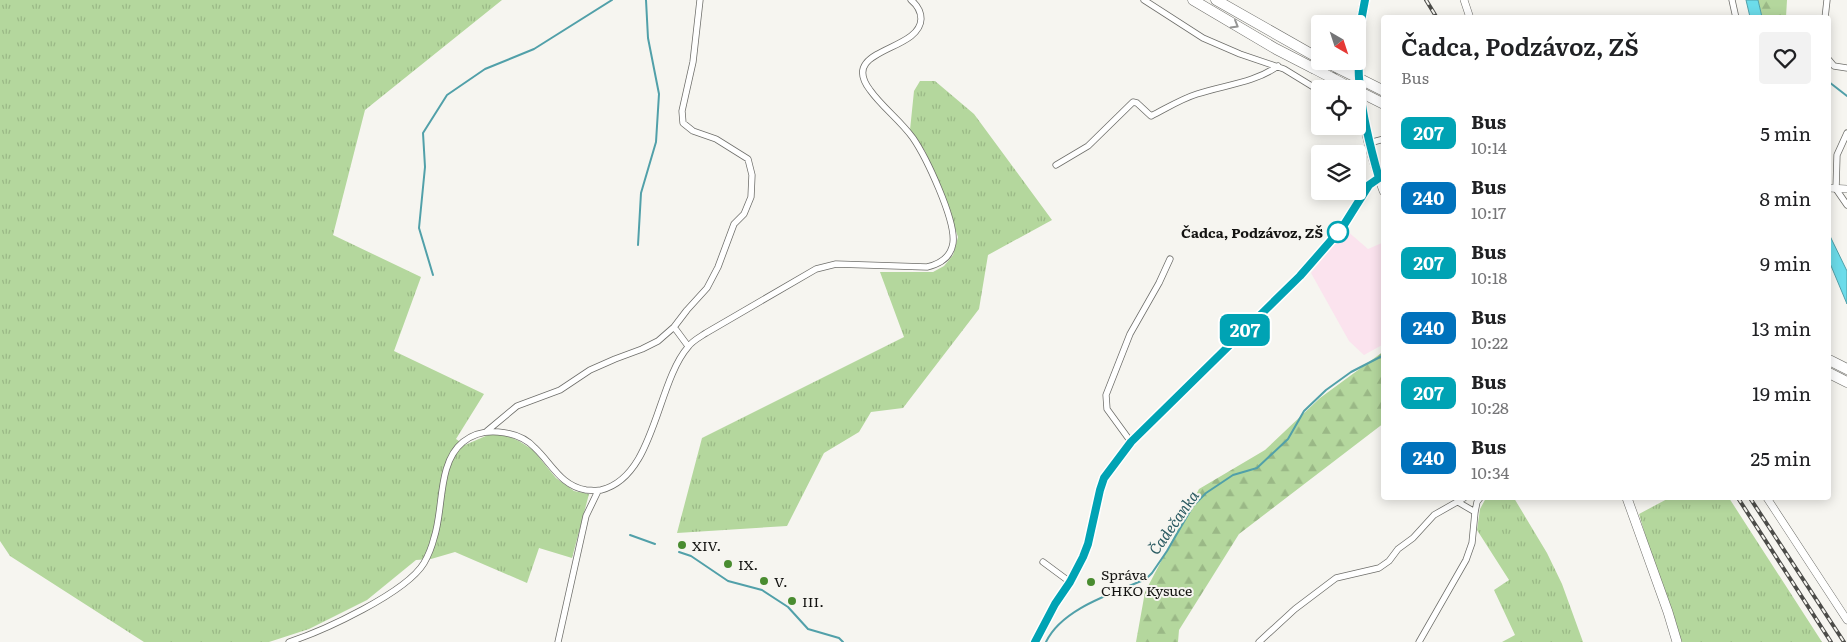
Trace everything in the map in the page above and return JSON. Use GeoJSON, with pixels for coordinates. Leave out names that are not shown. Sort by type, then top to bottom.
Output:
{"type":"FeatureCollection","features":[{"type":"Feature","properties":{"kind":"highway"},"geometry":{"type":"LineString","coordinates":[[1193,0],[1276,49],[1336,80]]}},
{"type":"Feature","properties":{"kind":"highway"},"geometry":{"type":"LineString","coordinates":[[1216,0],[1311,54]]}},
{"type":"Feature","properties":{"kind":"highway"},"geometry":{"type":"LineString","coordinates":[[1342,70],[1381,90]]}},
{"type":"Feature","properties":{"kind":"highway"},"geometry":{"type":"LineString","coordinates":[[1366,95],[1381,102]]}},
{"type":"Feature","properties":{"kind":"highway"},"geometry":{"type":"LineString","coordinates":[[1831,361],[1847,369]]}},
{"type":"Feature","properties":{"kind":"highway"},"geometry":{"type":"LineString","coordinates":[[1831,374],[1847,382]]}},
{"type":"Feature","properties":{"kind":"main road"},"geometry":{"type":"LineString","coordinates":[[1362,15],[1365,0]]}},
{"type":"Feature","properties":{"kind":"main road"},"geometry":{"type":"LineString","coordinates":[[1358,70],[1359,96],[1369,143],[1381,183]]}},
{"type":"Feature","properties":{"kind":"main road"},"geometry":{"type":"LineString","coordinates":[[1628,500],[1677,642]]}},
{"type":"Feature","properties":{"kind":"street"},"geometry":{"type":"LineString","coordinates":[[289,642],[310,635],[402,586],[424,563],[435,537],[444,482],[451,456],[463,442],[487,431],[517,406],[560,390],[590,370],[642,349],[658,340],[674,327],[707,288],[718,267],[734,224],[744,214],[752,197],[752,175],[748,159],[716,139],[693,131],[683,123],[682,111],[693,62],[700,0]]}},
{"type":"Feature","properties":{"kind":"street"},"geometry":{"type":"LineString","coordinates":[[487,431],[518,435],[535,447],[558,476],[576,488],[598,491],[617,485],[633,467],[648,440],[677,363],[688,346],[714,328],[816,269],[836,264],[927,267],[938,263],[948,254],[953,244],[952,227],[939,188],[928,164],[921,150],[905,128],[871,92],[864,80],[865,66],[873,56],[903,42],[915,34],[918,29],[921,20],[920,14],[916,5],[911,0]]}},
{"type":"Feature","properties":{"kind":"street"},"geometry":{"type":"LineString","coordinates":[[1144,0],[1204,38],[1240,54],[1278,66],[1309,85],[1320,88],[1325,87],[1331,81],[1334,70]]}},
{"type":"Feature","properties":{"kind":"street"},"geometry":{"type":"LineString","coordinates":[[1464,0],[1469,15]]}},
{"type":"Feature","properties":{"kind":"street"},"geometry":{"type":"LineString","coordinates":[[1732,0],[1735,15]]}},
{"type":"Feature","properties":{"kind":"street"},"geometry":{"type":"LineString","coordinates":[[1825,15],[1827,0]]}},
{"type":"Feature","properties":{"kind":"street"},"geometry":{"type":"LineString","coordinates":[[1831,62],[1834,66],[1847,68]]}},
{"type":"Feature","properties":{"kind":"street"},"geometry":{"type":"LineString","coordinates":[[1056,165],[1088,146],[1133,102],[1138,103],[1151,116],[1187,97],[1256,78],[1278,66]]}},
{"type":"Feature","properties":{"kind":"street"},"geometry":{"type":"LineString","coordinates":[[1832,188],[1837,155],[1847,133]]}},
{"type":"Feature","properties":{"kind":"street"},"geometry":{"type":"LineString","coordinates":[[1369,143],[1381,140]]}},
{"type":"Feature","properties":{"kind":"street"},"geometry":{"type":"LineString","coordinates":[[1035,642],[1055,604],[1079,566],[1088,544],[1104,478],[1131,442],[1300,276],[1342,228],[1369,185],[1379,178]]}},
{"type":"Feature","properties":{"kind":"street"},"geometry":{"type":"LineString","coordinates":[[1832,188],[1847,189]]}},
{"type":"Feature","properties":{"kind":"street"},"geometry":{"type":"LineString","coordinates":[[1832,188],[1847,205]]}},
{"type":"Feature","properties":{"kind":"street"},"geometry":{"type":"LineString","coordinates":[[1131,442],[1107,409],[1106,395],[1130,334],[1159,283],[1170,259]]}},
{"type":"Feature","properties":{"kind":"street"},"geometry":{"type":"LineString","coordinates":[[674,327],[688,346]]}},
{"type":"Feature","properties":{"kind":"street"},"geometry":{"type":"LineString","coordinates":[[558,642],[586,516],[598,491]]}},
{"type":"Feature","properties":{"kind":"street"},"geometry":{"type":"LineString","coordinates":[[1259,642],[1295,609],[1336,578],[1374,570],[1389,562],[1398,549],[1413,538],[1434,515],[1461,500]]}},
{"type":"Feature","properties":{"kind":"street"},"geometry":{"type":"LineString","coordinates":[[1419,642],[1466,560],[1472,543],[1475,512],[1478,500]]}},
{"type":"Feature","properties":{"kind":"street"},"geometry":{"type":"LineString","coordinates":[[1769,500],[1847,620]]}},
{"type":"Feature","properties":{"kind":"street"},"geometry":{"type":"LineString","coordinates":[[1458,502],[1475,512]]}},
{"type":"Feature","properties":{"kind":"street"},"geometry":{"type":"LineString","coordinates":[[1043,562],[1070,582]]}},
{"type":"Feature","properties":{"kind":"shaded area"},"geometry":{"type":"Polygon","coordinates":[[[1346,230],[1368,249],[1381,243],[1381,346],[1364,355],[1349,341],[1311,273],[1346,230]]]}},
{"type":"Feature","properties":{"kind":"green space"},"geometry":{"type":"Polygon","coordinates":[[[0,0],[502,0],[365,110],[333,235],[421,277],[394,351],[484,394],[456,439],[465,445],[488,435],[505,435],[533,450],[556,478],[574,491],[589,494],[572,558],[539,548],[527,583],[455,552],[431,559],[416,560],[367,600],[309,629],[269,642],[144,642],[10,556],[0,541],[0,0]]]}},
{"type":"Feature","properties":{"kind":"green space"},"geometry":{"type":"Polygon","coordinates":[[[1758,0],[1787,0],[1786,15],[1762,15],[1758,0]]]}},
{"type":"Feature","properties":{"kind":"green space"},"geometry":{"type":"Polygon","coordinates":[[[920,81],[935,81],[974,114],[1052,220],[988,255],[979,309],[903,408],[871,412],[859,432],[824,453],[787,526],[677,533],[702,438],[904,337],[880,272],[933,272],[944,266],[953,255],[958,237],[941,188],[925,151],[910,130],[914,91],[920,81]]]}},
{"type":"Feature","properties":{"kind":"green space"},"geometry":{"type":"Polygon","coordinates":[[[1381,353],[1381,425],[1239,534],[1179,630],[1178,642],[1136,642],[1145,592],[1199,489],[1265,450],[1320,398],[1381,353]]]}},
{"type":"Feature","properties":{"kind":"green space"},"geometry":{"type":"Polygon","coordinates":[[[1485,500],[1515,500],[1547,553],[1562,584],[1583,642],[1502,642],[1515,635],[1494,590],[1509,580],[1477,530],[1480,509],[1485,500]]]}},
{"type":"Feature","properties":{"kind":"green space"},"geometry":{"type":"Polygon","coordinates":[[[1665,500],[1730,500],[1822,642],[1677,642],[1639,514],[1665,500]]]}},
{"type":"Feature","properties":{"kind":"water"},"geometry":{"type":"Polygon","coordinates":[[[1746,0],[1758,0],[1762,15],[1750,15],[1746,0]]]}},
{"type":"Feature","properties":{"kind":"water"},"geometry":{"type":"Polygon","coordinates":[[[1831,238],[1847,271],[1847,304],[1831,266],[1831,238]]]}},
{"type":"Feature","properties":{"kind":"waterway"},"geometry":{"type":"LineString","coordinates":[[433,275],[419,228],[425,167],[423,133],[447,95],[485,69],[534,49],[612,0]]}},
{"type":"Feature","properties":{"kind":"waterway"},"geometry":{"type":"LineString","coordinates":[[638,245],[641,193],[656,142],[659,94],[648,38],[646,0]]}},
{"type":"Feature","properties":{"kind":"waterway"},"geometry":{"type":"LineString","coordinates":[[1831,84],[1847,96]]}},
{"type":"Feature","properties":{"kind":"waterway","name":"Čadečanka"},"geometry":{"type":"LineString","coordinates":[[1046,642],[1054,630],[1076,611],[1105,596],[1146,579],[1167,551],[1193,506],[1206,493],[1233,475],[1257,468],[1288,439],[1304,411],[1326,390],[1351,372],[1381,357]]}},
{"type":"Feature","properties":{"kind":"waterway"},"geometry":{"type":"LineString","coordinates":[[630,535],[655,544]]}},
{"type":"Feature","properties":{"kind":"waterway"},"geometry":{"type":"LineString","coordinates":[[679,552],[691,556],[728,581],[762,590],[788,607],[808,629],[839,638],[843,642]]}},
{"type":"Feature","properties":{"kind":"railway"},"geometry":{"type":"LineString","coordinates":[[1426,0],[1435,15]]}},
{"type":"Feature","properties":{"kind":"railway"},"geometry":{"type":"LineString","coordinates":[[1739,500],[1831,642]]}},
{"type":"Feature","properties":{"kind":"railway"},"geometry":{"type":"LineString","coordinates":[[1751,500],[1844,642]]}},
{"type":"Feature","properties":{"kind":"bus line","name":"207"},"geometry":{"type":"LineString","coordinates":[[1035,642],[1055,604],[1079,566],[1088,544],[1104,478],[1116,461],[1131,442],[1300,276],[1342,228],[1369,185],[1379,178],[1359,96],[1360,24],[1365,0]]}},
{"type":"Feature","properties":{"kind":"place","name":"Čadca, Podzávoz, ZŠ"},"geometry":{"type":"Point","coordinates":[1338,232]}},
{"type":"Feature","properties":{"kind":"place","name":"XIV."},"geometry":{"type":"Point","coordinates":[682,545]}},
{"type":"Feature","properties":{"kind":"place","name":"IX."},"geometry":{"type":"Point","coordinates":[728,564]}},
{"type":"Feature","properties":{"kind":"place","name":"V."},"geometry":{"type":"Point","coordinates":[764,581]}},
{"type":"Feature","properties":{"kind":"place","name":"Správa CHKO Kysuce"},"geometry":{"type":"Point","coordinates":[1091,582]}},
{"type":"Feature","properties":{"kind":"place","name":"III."},"geometry":{"type":"Point","coordinates":[792,601]}}]}
